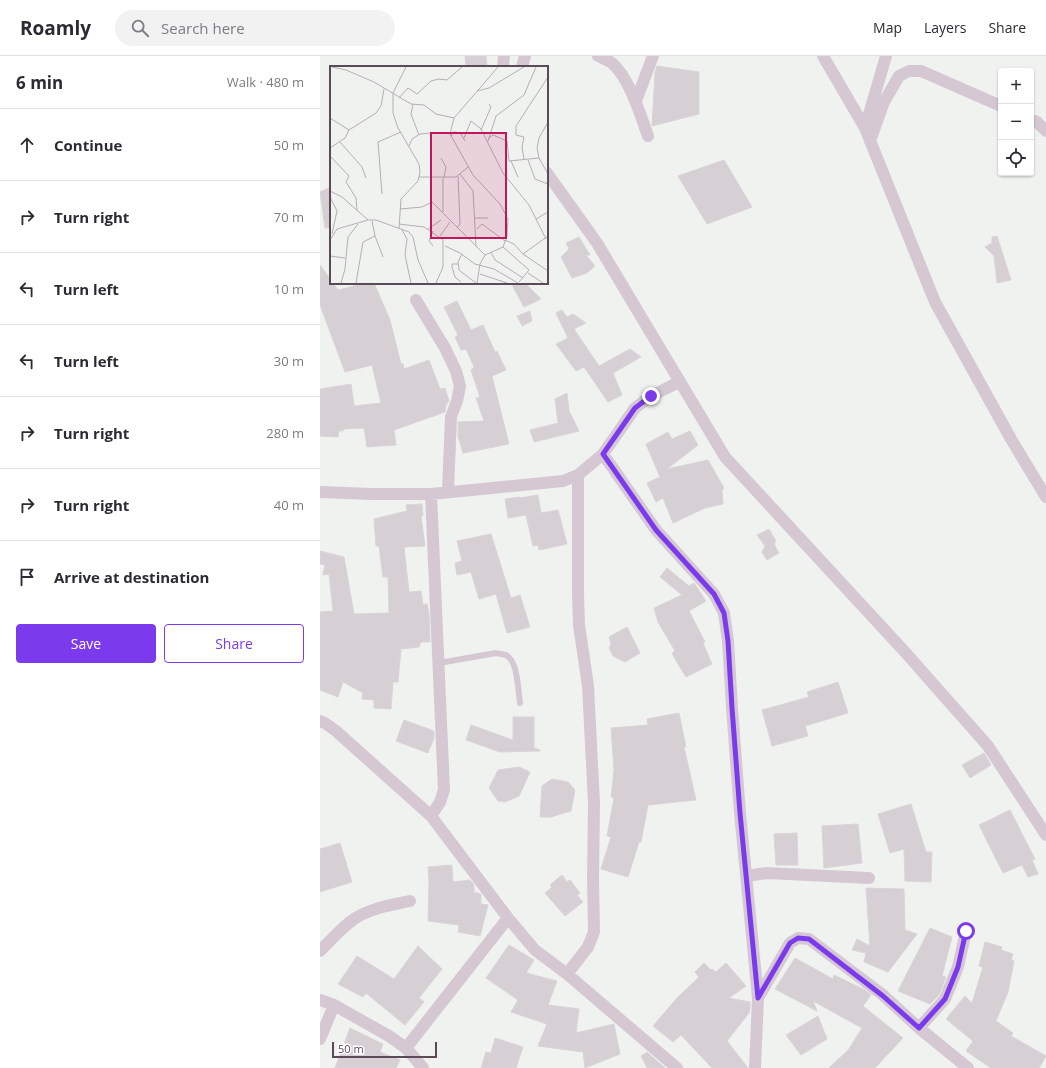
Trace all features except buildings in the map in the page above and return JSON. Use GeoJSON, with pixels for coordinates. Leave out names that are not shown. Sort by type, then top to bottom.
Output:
{"type":"FeatureCollection","features":[{"type":"Feature","properties":{"kind":"street"},"geometry":{"type":"LineString","coordinates":[[503,66],[504,56]]}},
{"type":"Feature","properties":{"kind":"street"},"geometry":{"type":"LineString","coordinates":[[522,66],[524,56]]}},
{"type":"Feature","properties":{"kind":"street"},"geometry":{"type":"LineString","coordinates":[[598,56],[612,63],[626,81],[636,101],[648,136]]}},
{"type":"Feature","properties":{"kind":"street"},"geometry":{"type":"LineString","coordinates":[[636,101],[653,56]]}},
{"type":"Feature","properties":{"kind":"street"},"geometry":{"type":"LineString","coordinates":[[823,56],[865,128],[935,302],[1011,439],[1046,497]]}},
{"type":"Feature","properties":{"kind":"street"},"geometry":{"type":"LineString","coordinates":[[865,128],[886,56]]}},
{"type":"Feature","properties":{"kind":"street"},"geometry":{"type":"LineString","coordinates":[[870,141],[884,102],[899,76],[909,71],[921,71],[998,105]]}},
{"type":"Feature","properties":{"kind":"street"},"geometry":{"type":"LineString","coordinates":[[1034,121],[1046,131]]}},
{"type":"Feature","properties":{"kind":"street"},"geometry":{"type":"LineString","coordinates":[[548,174],[597,243],[725,457],[905,652],[988,746],[1046,835]]}},
{"type":"Feature","properties":{"kind":"street"},"geometry":{"type":"LineString","coordinates":[[416,300],[445,348],[456,371],[460,386],[452,417],[448,491]]}},
{"type":"Feature","properties":{"kind":"street"},"geometry":{"type":"LineString","coordinates":[[320,492],[431,494],[448,491],[563,481],[578,475],[603,454],[635,408],[651,396],[679,382]]}},
{"type":"Feature","properties":{"kind":"street"},"geometry":{"type":"LineString","coordinates":[[603,454],[656,530],[714,594],[724,613],[728,641],[746,876],[758,998],[755,1068]]}},
{"type":"Feature","properties":{"kind":"street"},"geometry":{"type":"LineString","coordinates":[[567,974],[588,947],[594,932],[594,803],[588,686],[579,624],[578,475]]}},
{"type":"Feature","properties":{"kind":"street"},"geometry":{"type":"LineString","coordinates":[[431,494],[440,663],[444,790],[440,802],[431,816]]}},
{"type":"Feature","properties":{"kind":"street"},"geometry":{"type":"LineString","coordinates":[[320,721],[336,731],[431,816],[508,918],[536,950],[567,974],[677,1068]]}},
{"type":"Feature","properties":{"kind":"street"},"geometry":{"type":"LineString","coordinates":[[746,876],[767,872],[869,878]]}},
{"type":"Feature","properties":{"kind":"street"},"geometry":{"type":"LineString","coordinates":[[320,951],[338,932],[354,919],[373,910],[410,900]]}},
{"type":"Feature","properties":{"kind":"street"},"geometry":{"type":"LineString","coordinates":[[406,1048],[508,918]]}},
{"type":"Feature","properties":{"kind":"street"},"geometry":{"type":"LineString","coordinates":[[919,1028],[945,999],[958,967],[966,931]]}},
{"type":"Feature","properties":{"kind":"street"},"geometry":{"type":"LineString","coordinates":[[758,998],[790,943],[798,938],[809,939],[883,996],[968,1068]]}},
{"type":"Feature","properties":{"kind":"street"},"geometry":{"type":"LineString","coordinates":[[320,1000],[334,1005],[388,1036],[406,1048],[423,1068]]}},
{"type":"Feature","properties":{"kind":"street"},"geometry":{"type":"LineString","coordinates":[[320,1039],[334,1005]]}},
{"type":"Feature","properties":{"kind":"lane"},"geometry":{"type":"LineString","coordinates":[[440,663],[496,653],[505,655],[512,661],[515,670],[520,703]]}},
{"type":"Feature","properties":{"kind":"route"},"geometry":{"type":"LineString","coordinates":[[651,396],[635,408],[603,454],[656,530],[714,594],[724,613],[728,641],[740,813],[758,998],[790,943],[798,938],[809,939],[883,996],[919,1028],[945,999],[958,967],[966,931]]}}]}
